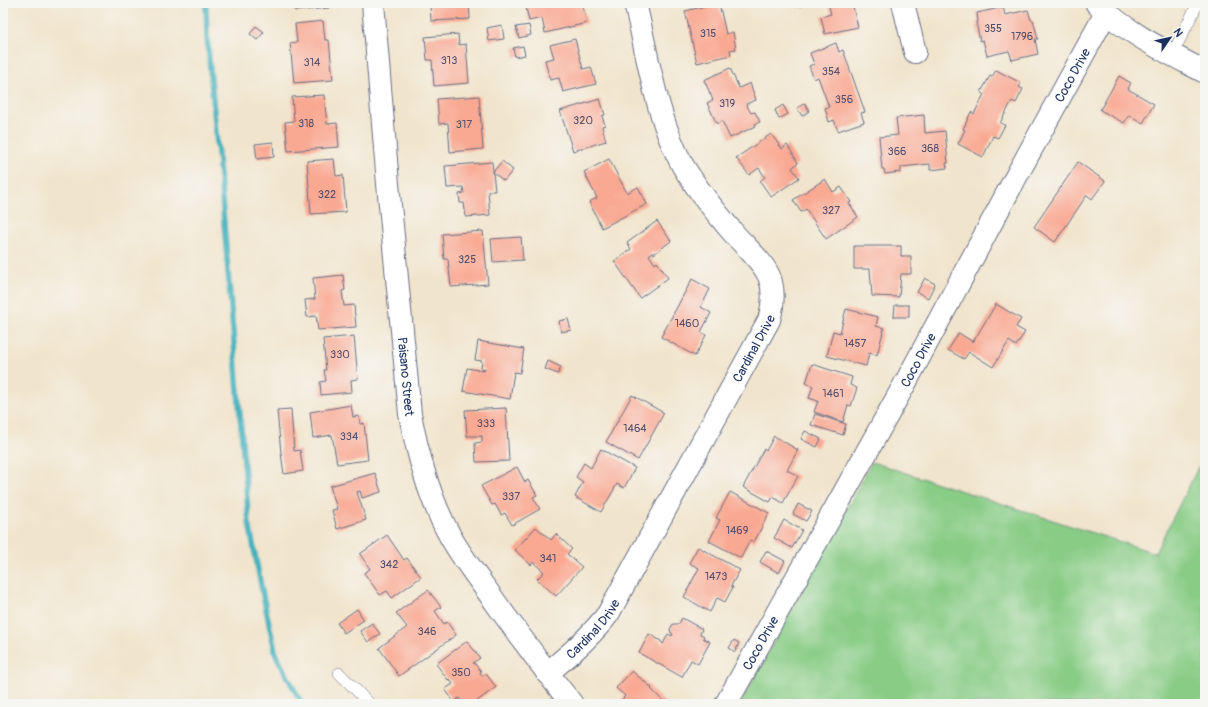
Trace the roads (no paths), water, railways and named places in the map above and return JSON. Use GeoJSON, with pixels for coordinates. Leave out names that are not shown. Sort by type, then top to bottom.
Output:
{"type":"FeatureCollection","features":[{"type":"Feature","properties":{"kind":"street","name":"Paisano Street"},"geometry":{"type":"LineString","coordinates":[[373,3],[388,184],[410,414],[416,447],[426,480],[450,536],[472,571],[547,673],[572,704]]}},
{"type":"Feature","properties":{"kind":"street","name":"Cardinal Drive"},"geometry":{"type":"LineString","coordinates":[[547,673],[579,647],[595,631],[608,614],[769,320],[773,306],[773,290],[768,275],[759,262],[716,213],[684,166],[672,142],[661,114],[635,3]]}},
{"type":"Feature","properties":{"kind":"street"},"geometry":{"type":"LineString","coordinates":[[903,3],[915,52]]}},
{"type":"Feature","properties":{"kind":"street"},"geometry":{"type":"LineString","coordinates":[[1101,8],[1130,32],[1205,72]]}},
{"type":"Feature","properties":{"kind":"street","name":"Coco Drive"},"geometry":{"type":"LineString","coordinates":[[726,704],[907,380],[1017,174],[1101,8]]}},
{"type":"Feature","properties":{"kind":"lane"},"geometry":{"type":"LineString","coordinates":[[1172,55],[1198,3]]}},
{"type":"Feature","properties":{"kind":"lane"},"geometry":{"type":"LineString","coordinates":[[339,673],[370,704]]}},
{"type":"Feature","properties":{"kind":"waterway"},"geometry":{"type":"LineString","coordinates":[[206,3],[207,36],[249,523],[276,655],[302,704]]}}]}
